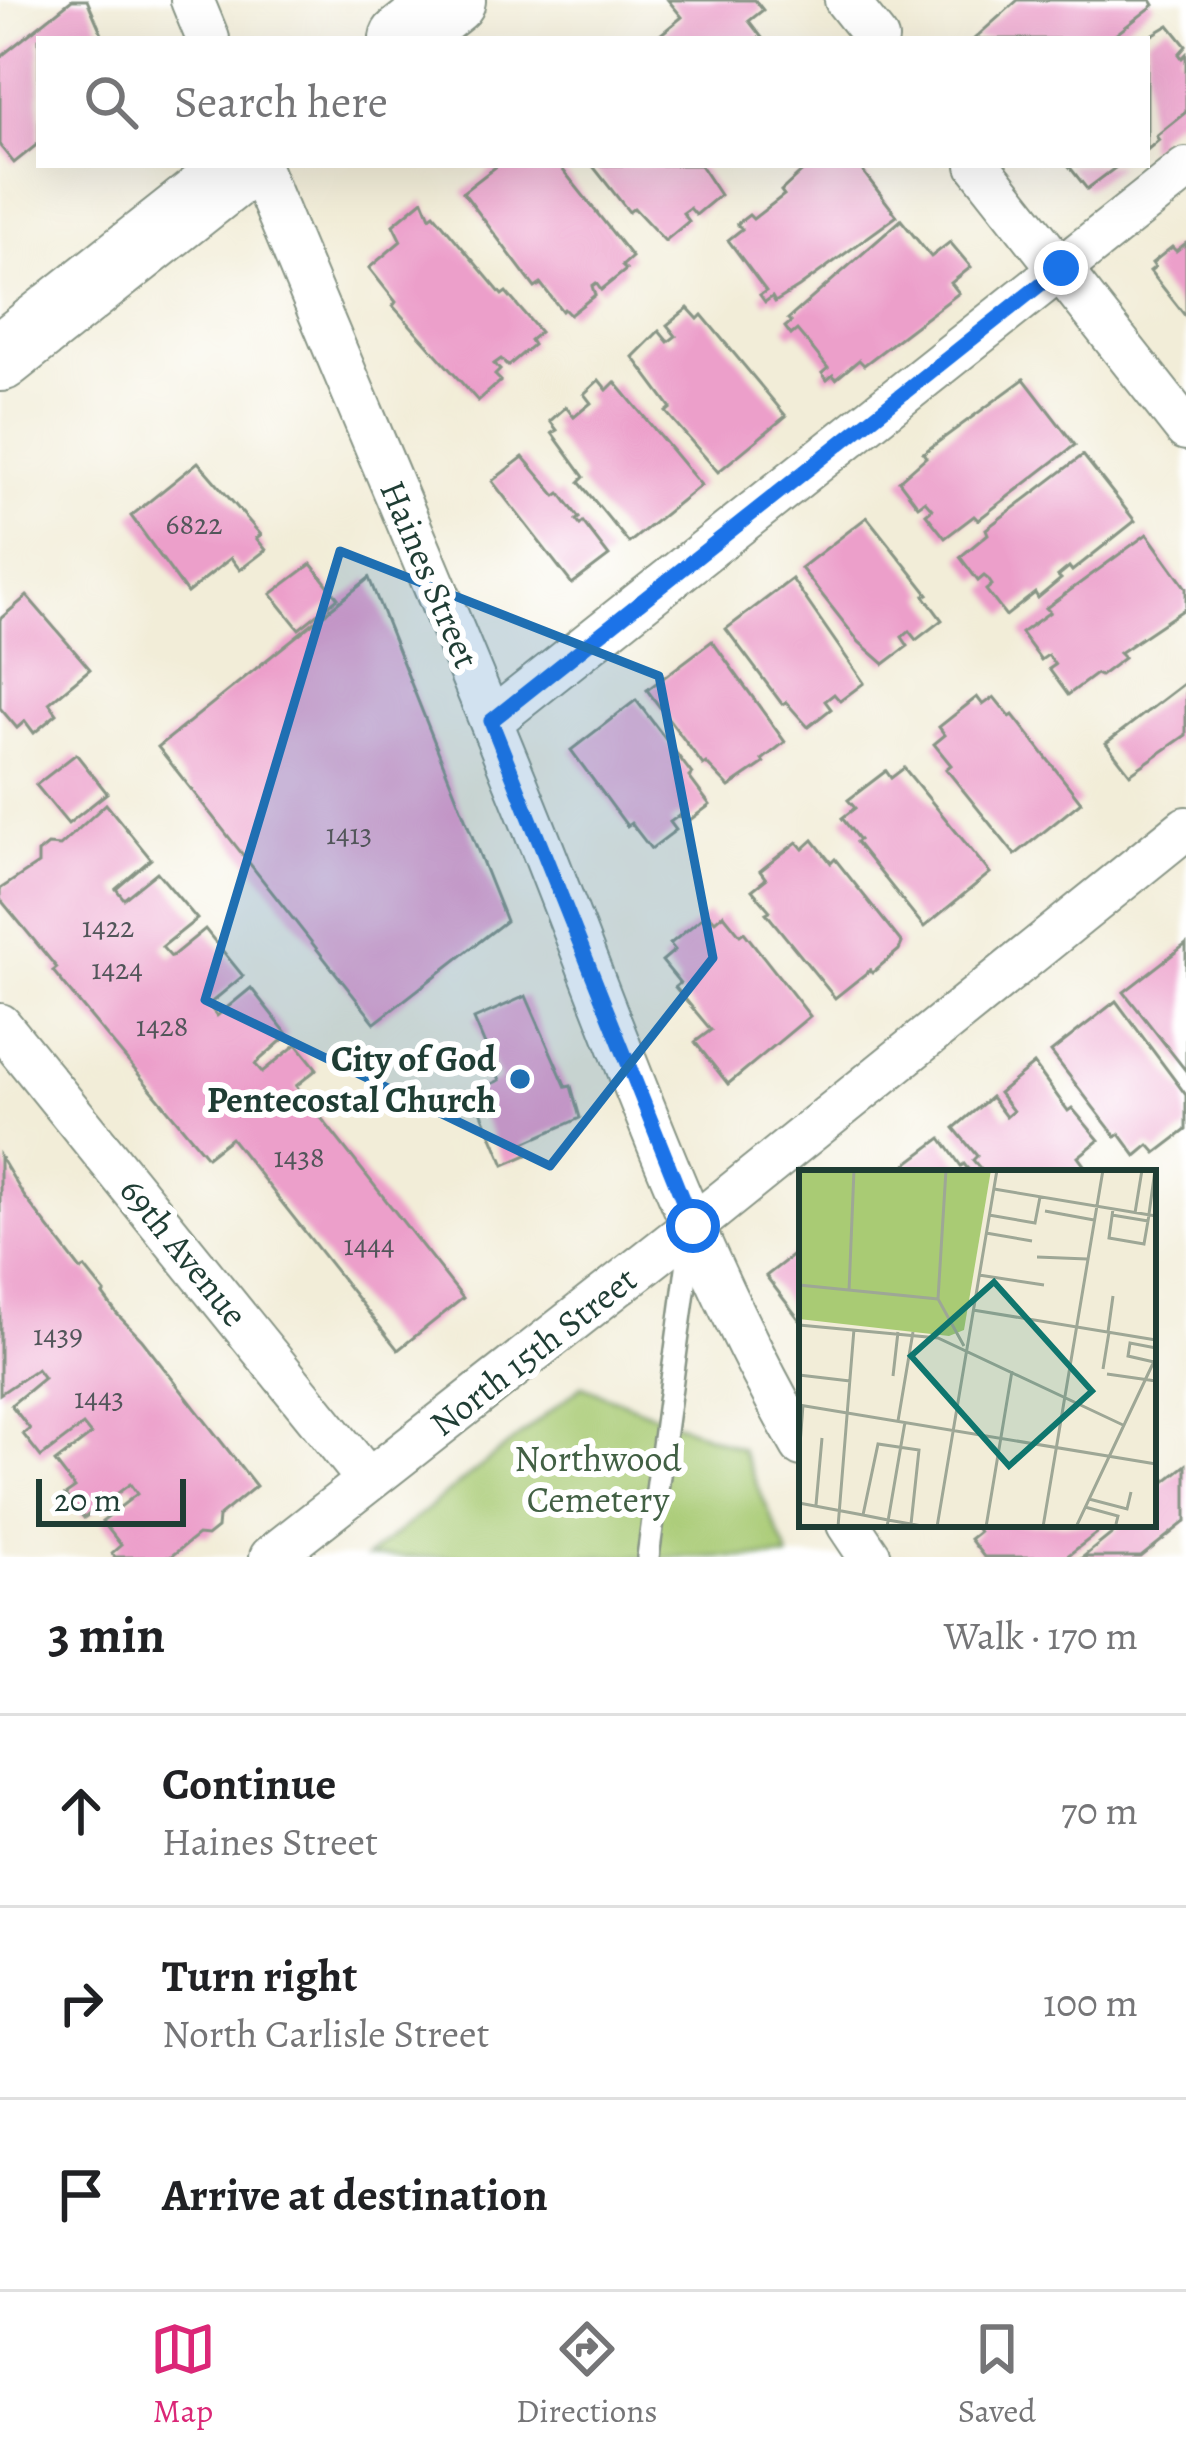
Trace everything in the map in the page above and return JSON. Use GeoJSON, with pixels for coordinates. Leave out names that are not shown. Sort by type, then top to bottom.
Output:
{"type":"FeatureCollection","features":[{"type":"Feature","properties":{"kind":"main road"},"geometry":{"type":"LineString","coordinates":[[407,36],[452,0]]}},
{"type":"Feature","properties":{"kind":"main road"},"geometry":{"type":"LineString","coordinates":[[0,358],[240,168]]}},
{"type":"Feature","properties":{"kind":"street"},"geometry":{"type":"LineString","coordinates":[[192,0],[207,36]]}},
{"type":"Feature","properties":{"kind":"street"},"geometry":{"type":"LineString","coordinates":[[846,0],[876,36]]}},
{"type":"Feature","properties":{"kind":"street","name":"Haines Street"},"geometry":{"type":"LineString","coordinates":[[259,168],[491,721],[693,1226],[760,1371],[799,1440]]}},
{"type":"Feature","properties":{"kind":"street"},"geometry":{"type":"LineString","coordinates":[[981,168],[1186,429]]}},
{"type":"Feature","properties":{"kind":"street"},"geometry":{"type":"LineString","coordinates":[[491,721],[1186,170]]}},
{"type":"Feature","properties":{"kind":"street","name":"North 15th Street"},"geometry":{"type":"LineString","coordinates":[[271,1557],[693,1226],[1186,828]]}},
{"type":"Feature","properties":{"kind":"street","name":"69th Avenue"},"geometry":{"type":"LineString","coordinates":[[0,1024],[368,1480]]}},
{"type":"Feature","properties":{"kind":"street"},"geometry":{"type":"LineString","coordinates":[[850,1527],[870,1557]]}},
{"type":"Feature","properties":{"kind":"lane"},"geometry":{"type":"LineString","coordinates":[[648,1557],[693,1226]]}},
{"type":"Feature","properties":{"kind":"highlighted area"},"geometry":{"type":"Polygon","coordinates":[[[340,551],[659,676],[713,958],[550,1166],[205,1000],[340,551]]]}},
{"type":"Feature","properties":{"kind":"green space","name":"Northwood Cemetery"},"geometry":{"type":"Polygon","coordinates":[[[582,1386],[741,1449],[789,1557],[367,1557],[582,1386]]]}},
{"type":"Feature","properties":{"kind":"building"},"geometry":{"type":"Polygon","coordinates":[[[72,0],[87,0],[103,36],[36,36],[36,145],[14,163],[0,146],[0,57],[72,0]]]}},
{"type":"Feature","properties":{"kind":"building"},"geometry":{"type":"Polygon","coordinates":[[[668,0],[755,0],[763,10],[749,21],[761,36],[659,36],[682,17],[668,0]]]}},
{"type":"Feature","properties":{"kind":"building"},"geometry":{"type":"Polygon","coordinates":[[[1018,0],[1151,0],[1154,5],[1114,36],[977,36],[1018,0]]]}},
{"type":"Feature","properties":{"kind":"building"},"geometry":{"type":"Polygon","coordinates":[[[1169,25],[1186,46],[1179,54],[1182,58],[1186,54],[1186,112],[1156,136],[1159,140],[1150,148],[1150,36],[1169,25]]]}},
{"type":"Feature","properties":{"kind":"building"},"geometry":{"type":"Polygon","coordinates":[[[494,168],[561,168],[632,257],[622,266],[626,270],[601,290],[596,283],[592,286],[595,295],[570,315],[541,284],[535,288],[463,192],[494,168]]]}},
{"type":"Feature","properties":{"kind":"building"},"geometry":{"type":"Polygon","coordinates":[[[594,168],[702,168],[720,195],[696,215],[690,208],[683,213],[689,221],[665,241],[634,208],[629,212],[594,168]]]}},
{"type":"Feature","properties":{"kind":"building"},"geometry":{"type":"Polygon","coordinates":[[[806,168],[860,168],[897,216],[799,287],[775,302],[772,297],[765,302],[760,295],[766,291],[728,240],[742,229],[737,224],[749,215],[753,219],[784,195],[781,191],[806,168]]]}},
{"type":"Feature","properties":{"kind":"building"},"geometry":{"type":"Polygon","coordinates":[[[1070,168],[1115,168],[1087,189],[1070,168]]]}},
{"type":"Feature","properties":{"kind":"building"},"geometry":{"type":"Polygon","coordinates":[[[423,200],[430,217],[434,214],[540,332],[530,340],[533,345],[508,366],[501,359],[494,364],[501,381],[478,401],[393,306],[396,302],[369,268],[401,241],[393,225],[423,200]]]}},
{"type":"Feature","properties":{"kind":"building"},"geometry":{"type":"Polygon","coordinates":[[[901,220],[931,257],[950,242],[971,267],[951,283],[959,293],[864,365],[859,360],[836,379],[833,375],[827,380],[822,373],[828,368],[797,330],[791,335],[785,327],[791,322],[788,319],[901,220]]]}},
{"type":"Feature","properties":{"kind":"building"},"geometry":{"type":"Polygon","coordinates":[[[1186,243],[1186,317],[1150,271],[1155,267],[1152,263],[1172,247],[1176,251],[1186,243]]]}},
{"type":"Feature","properties":{"kind":"building"},"geometry":{"type":"Polygon","coordinates":[[[688,308],[698,319],[702,315],[786,416],[718,472],[666,412],[671,408],[633,357],[659,331],[668,342],[676,336],[667,325],[688,308]]]}},
{"type":"Feature","properties":{"kind":"building"},"geometry":{"type":"Polygon","coordinates":[[[1024,379],[1075,445],[978,520],[974,516],[945,538],[926,514],[932,509],[925,501],[918,506],[899,481],[926,457],[923,453],[1024,379]]]}},
{"type":"Feature","properties":{"kind":"building"},"geometry":{"type":"Polygon","coordinates":[[[599,380],[607,390],[615,382],[701,485],[629,543],[579,482],[584,477],[552,433],[557,430],[550,421],[566,407],[574,417],[591,403],[584,394],[599,380]]]}},
{"type":"Feature","properties":{"kind":"building"},"geometry":{"type":"Polygon","coordinates":[[[1083,455],[1135,521],[1072,571],[1069,567],[1038,598],[1035,593],[1006,616],[986,590],[992,585],[988,579],[984,576],[978,581],[960,557],[988,534],[986,529],[1083,455]]]}},
{"type":"Feature","properties":{"kind":"building"},"geometry":{"type":"Polygon","coordinates":[[[523,457],[556,496],[560,493],[579,518],[576,520],[580,525],[583,522],[609,556],[572,584],[492,481],[523,457]]]}},
{"type":"Feature","properties":{"kind":"building"},"geometry":{"type":"Polygon","coordinates":[[[198,462],[261,535],[256,538],[266,550],[240,570],[231,558],[187,593],[131,516],[198,462]]]}},
{"type":"Feature","properties":{"kind":"building"},"geometry":{"type":"Polygon","coordinates":[[[867,517],[928,594],[924,596],[942,620],[916,640],[909,631],[902,637],[908,646],[884,664],[859,642],[801,568],[867,517]]]}},
{"type":"Feature","properties":{"kind":"building"},"geometry":{"type":"Polygon","coordinates":[[[1147,534],[1186,588],[1186,608],[1119,653],[1124,658],[1100,676],[1096,674],[1068,695],[1049,669],[1055,665],[1048,655],[1041,660],[1021,633],[1050,612],[1046,608],[1147,534]]]}},
{"type":"Feature","properties":{"kind":"building"},"geometry":{"type":"Polygon","coordinates":[[[311,564],[338,598],[299,629],[271,594],[311,564]]]}},
{"type":"Feature","properties":{"kind":"building"},"geometry":{"type":"Polygon","coordinates":[[[369,578],[506,921],[375,1023],[158,747],[369,578]]]}},
{"type":"Feature","properties":{"kind":"building"},"geometry":{"type":"Polygon","coordinates":[[[792,579],[864,683],[840,701],[834,694],[825,701],[831,709],[808,727],[786,702],[782,704],[726,629],[792,579]]]}},
{"type":"Feature","properties":{"kind":"building"},"geometry":{"type":"Polygon","coordinates":[[[27,596],[90,669],[49,703],[57,714],[34,733],[25,721],[17,728],[0,708],[0,619],[27,596]]]}},
{"type":"Feature","properties":{"kind":"building"},"geometry":{"type":"Polygon","coordinates":[[[712,641],[785,742],[729,787],[703,765],[647,690],[712,641]]]}},
{"type":"Feature","properties":{"kind":"building"},"geometry":{"type":"Polygon","coordinates":[[[1186,682],[1186,735],[1130,774],[1106,743],[1186,682]]]}},
{"type":"Feature","properties":{"kind":"building"},"geometry":{"type":"Polygon","coordinates":[[[977,697],[983,705],[994,697],[1013,715],[1081,802],[1015,855],[946,769],[951,765],[934,744],[945,735],[939,727],[977,697]]]}},
{"type":"Feature","properties":{"kind":"building"},"geometry":{"type":"Polygon","coordinates":[[[636,700],[710,805],[686,823],[680,815],[670,822],[676,830],[651,849],[631,823],[627,826],[571,750],[636,700]]]}},
{"type":"Feature","properties":{"kind":"building"},"geometry":{"type":"Polygon","coordinates":[[[76,754],[107,793],[68,824],[36,785],[76,754]]]}},
{"type":"Feature","properties":{"kind":"building"},"geometry":{"type":"Polygon","coordinates":[[[904,768],[990,873],[924,927],[842,818],[855,808],[848,800],[886,771],[891,778],[904,768]]]}},
{"type":"Feature","properties":{"kind":"building"},"geometry":{"type":"Polygon","coordinates":[[[106,804],[151,859],[116,889],[124,899],[157,872],[197,919],[162,947],[171,957],[205,929],[243,976],[208,1005],[217,1016],[251,988],[288,1035],[255,1064],[262,1072],[297,1044],[317,1069],[296,1086],[463,1298],[398,1350],[231,1138],[207,1157],[53,971],[57,968],[0,899],[0,889],[38,864],[38,853],[48,845],[60,846],[106,804]]]}},
{"type":"Feature","properties":{"kind":"building"},"geometry":{"type":"Polygon","coordinates":[[[813,840],[831,863],[835,859],[902,943],[872,973],[870,970],[835,998],[752,890],[766,879],[760,871],[797,842],[803,849],[813,840]]]}},
{"type":"Feature","properties":{"kind":"building"},"geometry":{"type":"Polygon","coordinates":[[[708,913],[715,921],[723,914],[740,935],[744,932],[810,1016],[728,1084],[695,1042],[711,1030],[675,987],[680,983],[662,961],[675,950],[670,944],[708,913]]]}},
{"type":"Feature","properties":{"kind":"building"},"geometry":{"type":"Polygon","coordinates":[[[1186,944],[1186,1071],[1124,992],[1186,944]]]}},
{"type":"Feature","properties":{"kind":"building"},"geometry":{"type":"Polygon","coordinates":[[[526,996],[566,1087],[571,1086],[580,1118],[522,1144],[527,1155],[504,1165],[473,1092],[500,1080],[474,1019],[526,996]]]}},
{"type":"Feature","properties":{"kind":"building"},"geometry":{"type":"Polygon","coordinates":[[[1116,1001],[1186,1095],[1186,1130],[1156,1153],[1149,1145],[1136,1156],[1120,1134],[1116,1137],[1051,1052],[1116,1001]]]}},
{"type":"Feature","properties":{"kind":"building"},"geometry":{"type":"Polygon","coordinates":[[[1034,1064],[1068,1111],[1072,1108],[1099,1140],[1078,1157],[1084,1165],[1078,1170],[981,1170],[973,1160],[977,1156],[954,1128],[991,1097],[1006,1117],[1013,1111],[999,1093],[1034,1064]]]}},
{"type":"Feature","properties":{"kind":"building"},"geometry":{"type":"Polygon","coordinates":[[[941,1138],[969,1170],[909,1170],[905,1165],[941,1138]]]}},
{"type":"Feature","properties":{"kind":"building"},"geometry":{"type":"Polygon","coordinates":[[[0,1156],[24,1196],[81,1270],[85,1268],[256,1486],[218,1517],[217,1528],[207,1536],[198,1535],[170,1557],[115,1557],[112,1553],[121,1545],[102,1521],[137,1494],[130,1484],[84,1518],[65,1495],[75,1488],[55,1462],[91,1435],[83,1425],[41,1457],[23,1434],[30,1429],[11,1405],[44,1378],[37,1369],[0,1394],[0,1156]]]}},
{"type":"Feature","properties":{"kind":"building"},"geometry":{"type":"Polygon","coordinates":[[[799,1250],[799,1319],[766,1276],[799,1250]]]}},
{"type":"Feature","properties":{"kind":"building"},"geometry":{"type":"Polygon","coordinates":[[[1186,1465],[1186,1521],[1141,1557],[1083,1557],[1120,1527],[1156,1527],[1156,1489],[1186,1465]]]}},
{"type":"Feature","properties":{"kind":"building"},"geometry":{"type":"Polygon","coordinates":[[[976,1527],[1105,1527],[1066,1557],[984,1557],[970,1539],[979,1532],[976,1527]]]}},
{"type":"Feature","properties":{"kind":"place","name":"City of God Pentecostal Church"},"geometry":{"type":"Point","coordinates":[520,1079]}},
{"type":"Feature","properties":{"kind":"route"},"geometry":{"type":"LineString","coordinates":[[693,1226],[491,721],[1061,268]]}}]}
